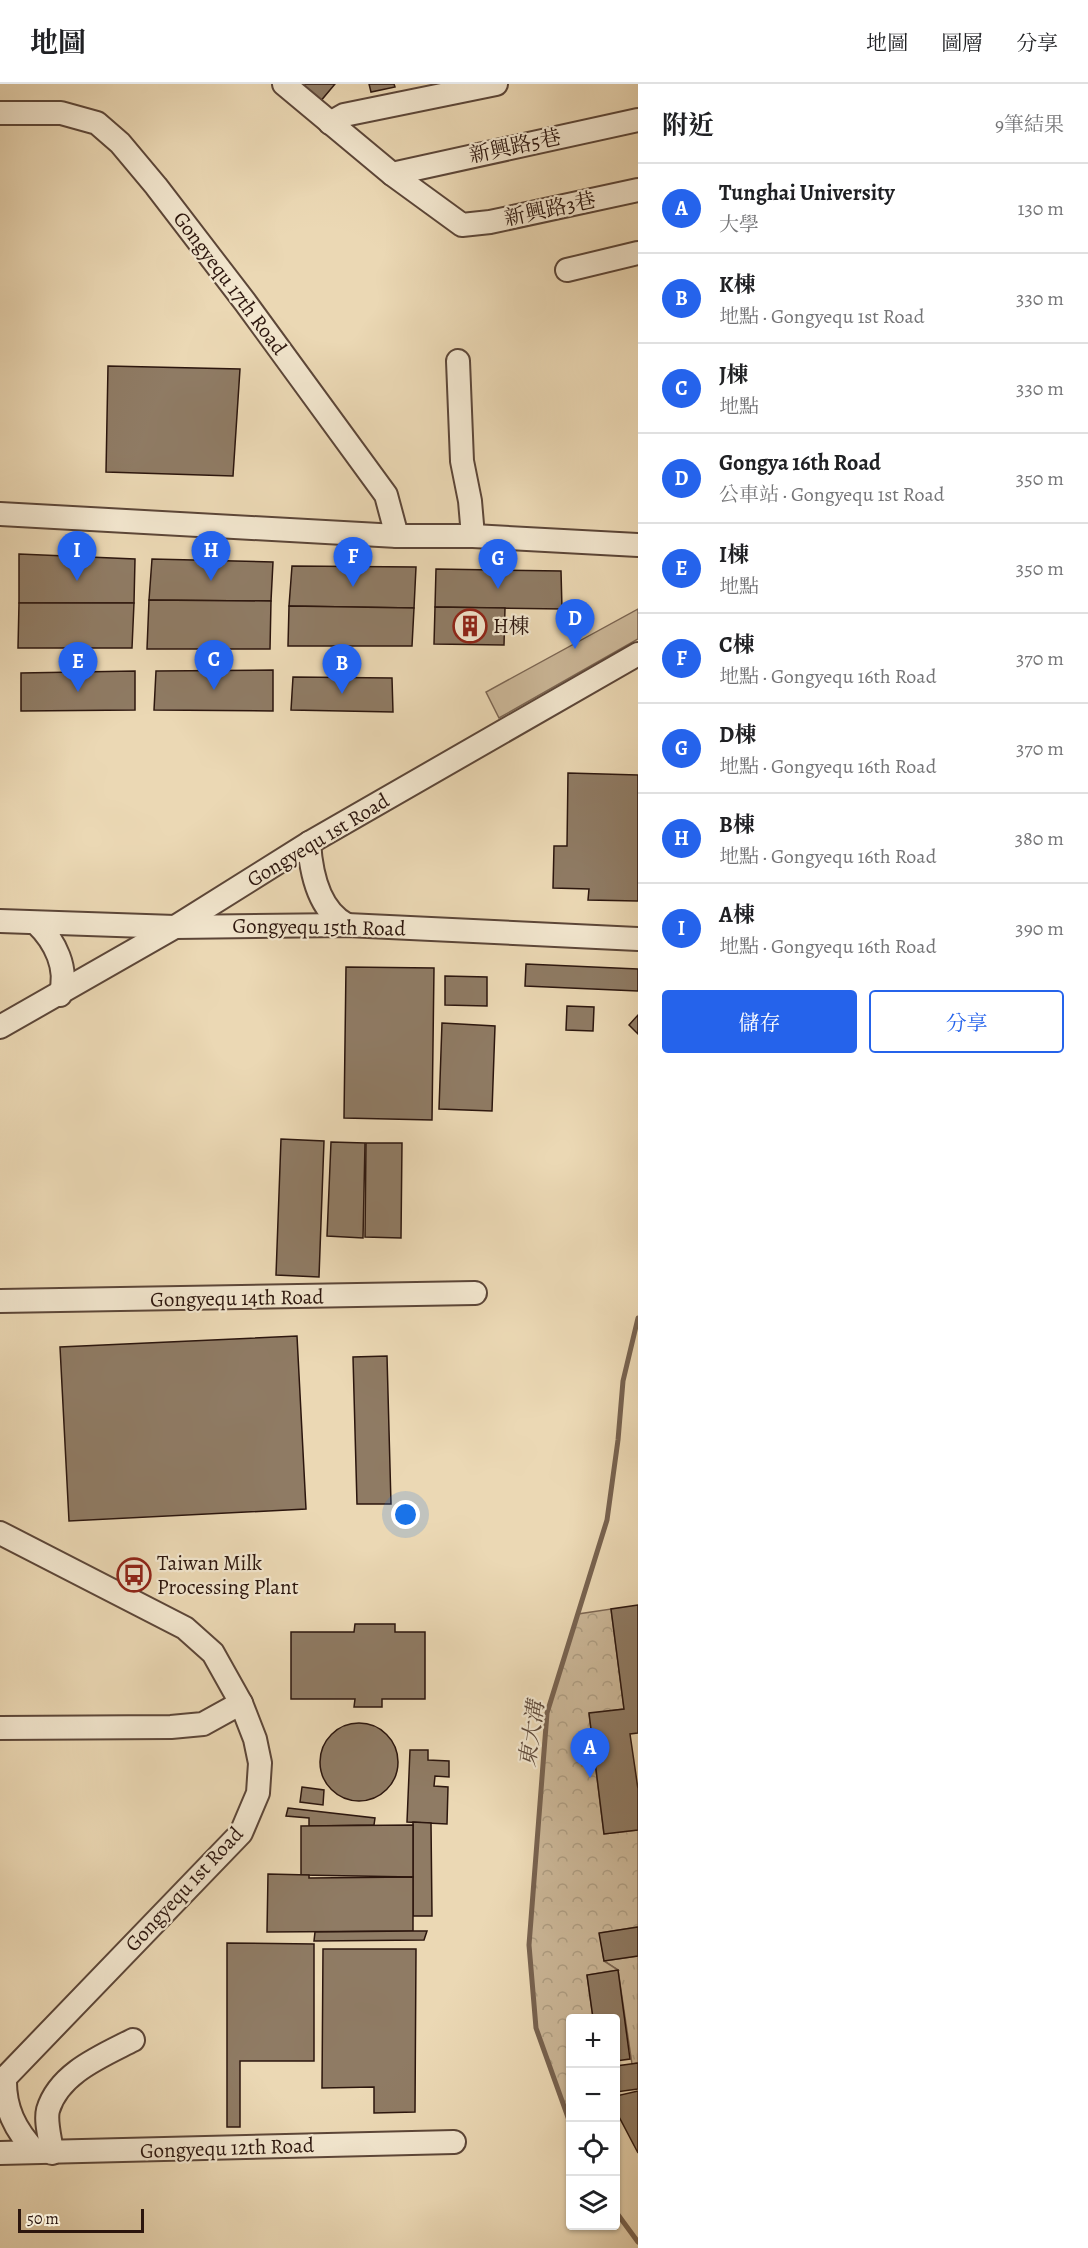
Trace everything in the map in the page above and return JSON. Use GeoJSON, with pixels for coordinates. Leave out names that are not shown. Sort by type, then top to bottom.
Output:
{"type":"FeatureCollection","features":[{"type":"Feature","properties":{"kind":"street"},"geometry":{"type":"LineString","coordinates":[[284,84],[392,174]]}},
{"type":"Feature","properties":{"kind":"street"},"geometry":{"type":"LineString","coordinates":[[330,123],[344,115],[496,84]]}},
{"type":"Feature","properties":{"kind":"street","name":"Gongyequ 17th Road"},"geometry":{"type":"LineString","coordinates":[[0,113],[61,113],[97,123],[120,143],[245,302],[386,495],[397,536]]}},
{"type":"Feature","properties":{"kind":"street","name":"新興路5巷"},"geometry":{"type":"LineString","coordinates":[[392,174],[638,120]]}},
{"type":"Feature","properties":{"kind":"street","name":"新興路3巷"},"geometry":{"type":"LineString","coordinates":[[392,174],[462,225],[490,222],[638,190]]}},
{"type":"Feature","properties":{"kind":"street"},"geometry":{"type":"LineString","coordinates":[[567,270],[638,253]]}},
{"type":"Feature","properties":{"kind":"street"},"geometry":{"type":"LineString","coordinates":[[458,361],[462,461],[470,501],[473,536]]}},
{"type":"Feature","properties":{"kind":"street"},"geometry":{"type":"LineString","coordinates":[[0,514],[397,536],[473,536],[638,545]]}},
{"type":"Feature","properties":{"kind":"street","name":"Gongyequ 1st Road"},"geometry":{"type":"LineString","coordinates":[[0,1027],[60,995],[175,927],[309,843],[638,654]]}},
{"type":"Feature","properties":{"kind":"street"},"geometry":{"type":"LineString","coordinates":[[309,843],[310,871],[324,901],[338,920],[347,925]]}},
{"type":"Feature","properties":{"kind":"street","name":"Gongyequ 15th Road"},"geometry":{"type":"LineString","coordinates":[[0,921],[175,927],[347,925],[638,939]]}},
{"type":"Feature","properties":{"kind":"street"},"geometry":{"type":"LineString","coordinates":[[36,923],[52,942],[57,952],[62,976],[60,995]]}},
{"type":"Feature","properties":{"kind":"street","name":"Gongyequ 14th Road"},"geometry":{"type":"LineString","coordinates":[[0,1301],[475,1293]]}},
{"type":"Feature","properties":{"kind":"street","name":"Gongyequ 1st Road"},"geometry":{"type":"LineString","coordinates":[[0,1533],[185,1628],[213,1653],[241,1703],[255,1739],[260,1763],[258,1793],[241,1833],[3,2080]]}},
{"type":"Feature","properties":{"kind":"street"},"geometry":{"type":"LineString","coordinates":[[0,1728],[171,1727],[203,1724],[241,1703]]}},
{"type":"Feature","properties":{"kind":"street"},"geometry":{"type":"LineString","coordinates":[[44,2152],[47,2112],[60,2087],[80,2070],[133,2040]]}},
{"type":"Feature","properties":{"kind":"street"},"geometry":{"type":"LineString","coordinates":[[3,2080],[12,2119],[17,2130],[44,2152]]}},
{"type":"Feature","properties":{"kind":"street","name":"Gongyequ 12th Road"},"geometry":{"type":"LineString","coordinates":[[0,2153],[454,2142]]}},
{"type":"Feature","properties":{"kind":"green space"},"geometry":{"type":"Polygon","coordinates":[[[638,609],[638,639],[499,718],[486,692],[638,609]]]}},
{"type":"Feature","properties":{"kind":"green space"},"geometry":{"type":"Polygon","coordinates":[[[611,1609],[624,1709],[589,1714],[604,1834],[638,1830],[638,1927],[600,1933],[604,1961],[618,1970],[587,1975],[592,2014],[566,2014],[565,2110],[536,2028],[529,1945],[547,1713],[578,1614],[611,1609]]]}},
{"type":"Feature","properties":{"kind":"green space"},"geometry":{"type":"Polygon","coordinates":[[[638,1956],[638,2063],[632,2064],[618,1970],[604,1961],[638,1956]]]}},
{"type":"Feature","properties":{"kind":"building"},"geometry":{"type":"Polygon","coordinates":[[[301,84],[335,84],[319,103],[301,84]]]}},
{"type":"Feature","properties":{"kind":"building"},"geometry":{"type":"Polygon","coordinates":[[[369,84],[394,84],[395,87],[371,92],[369,84]]]}},
{"type":"Feature","properties":{"kind":"building"},"geometry":{"type":"Polygon","coordinates":[[[108,366],[240,369],[233,476],[106,472],[108,366]]]}},
{"type":"Feature","properties":{"kind":"building"},"geometry":{"type":"Polygon","coordinates":[[[19,554],[135,559],[134,603],[19,603],[19,554]]]}},
{"type":"Feature","properties":{"kind":"building"},"geometry":{"type":"Polygon","coordinates":[[[152,559],[273,562],[271,601],[149,600],[152,559]]]}},
{"type":"Feature","properties":{"kind":"building"},"geometry":{"type":"Polygon","coordinates":[[[292,566],[416,567],[414,608],[289,606],[292,566]]]}},
{"type":"Feature","properties":{"kind":"building"},"geometry":{"type":"Polygon","coordinates":[[[436,569],[561,571],[562,609],[435,607],[436,569]]]}},
{"type":"Feature","properties":{"kind":"building"},"geometry":{"type":"Polygon","coordinates":[[[149,600],[271,601],[270,649],[147,649],[149,600]]]}},
{"type":"Feature","properties":{"kind":"building"},"geometry":{"type":"Polygon","coordinates":[[[19,603],[134,603],[132,648],[18,648],[19,603]]]}},
{"type":"Feature","properties":{"kind":"building"},"geometry":{"type":"Polygon","coordinates":[[[289,606],[414,608],[412,646],[288,646],[289,606]]]}},
{"type":"Feature","properties":{"kind":"building","name":"H棟"},"geometry":{"type":"Polygon","coordinates":[[[435,607],[505,608],[504,645],[434,644],[435,607]]]}},
{"type":"Feature","properties":{"kind":"building"},"geometry":{"type":"Polygon","coordinates":[[[273,670],[273,711],[154,710],[156,671],[273,670]]]}},
{"type":"Feature","properties":{"kind":"building"},"geometry":{"type":"Polygon","coordinates":[[[135,671],[135,710],[21,711],[21,673],[135,671]]]}},
{"type":"Feature","properties":{"kind":"building"},"geometry":{"type":"Polygon","coordinates":[[[293,677],[392,678],[393,712],[291,710],[293,677]]]}},
{"type":"Feature","properties":{"kind":"building"},"geometry":{"type":"Polygon","coordinates":[[[568,773],[638,775],[638,901],[588,900],[589,889],[553,888],[554,846],[567,846],[568,773]]]}},
{"type":"Feature","properties":{"kind":"building"},"geometry":{"type":"Polygon","coordinates":[[[526,964],[638,969],[638,991],[525,986],[526,964]]]}},
{"type":"Feature","properties":{"kind":"building"},"geometry":{"type":"Polygon","coordinates":[[[346,967],[434,968],[432,1120],[344,1118],[346,967]]]}},
{"type":"Feature","properties":{"kind":"building"},"geometry":{"type":"Polygon","coordinates":[[[445,976],[487,977],[487,1006],[445,1005],[445,976]]]}},
{"type":"Feature","properties":{"kind":"building"},"geometry":{"type":"Polygon","coordinates":[[[567,1006],[594,1007],[593,1031],[566,1030],[567,1006]]]}},
{"type":"Feature","properties":{"kind":"building"},"geometry":{"type":"Polygon","coordinates":[[[638,1015],[638,1034],[629,1025],[638,1015]]]}},
{"type":"Feature","properties":{"kind":"building"},"geometry":{"type":"Polygon","coordinates":[[[442,1023],[495,1026],[492,1111],[439,1109],[442,1023]]]}},
{"type":"Feature","properties":{"kind":"building"},"geometry":{"type":"Polygon","coordinates":[[[281,1139],[324,1141],[319,1277],[276,1275],[281,1139]]]}},
{"type":"Feature","properties":{"kind":"building"},"geometry":{"type":"Polygon","coordinates":[[[331,1142],[365,1143],[363,1238],[327,1236],[331,1142]]]}},
{"type":"Feature","properties":{"kind":"building"},"geometry":{"type":"Polygon","coordinates":[[[366,1143],[402,1143],[401,1238],[365,1237],[366,1143]]]}},
{"type":"Feature","properties":{"kind":"building"},"geometry":{"type":"Polygon","coordinates":[[[297,1336],[306,1509],[69,1521],[60,1347],[297,1336]]]}},
{"type":"Feature","properties":{"kind":"building"},"geometry":{"type":"Polygon","coordinates":[[[387,1356],[391,1504],[357,1504],[353,1357],[387,1356]]]}},
{"type":"Feature","properties":{"kind":"building"},"geometry":{"type":"Polygon","coordinates":[[[638,1605],[638,1733],[630,1734],[638,1789],[638,1830],[604,1834],[589,1713],[624,1709],[611,1609],[638,1605]]]}},
{"type":"Feature","properties":{"kind":"building"},"geometry":{"type":"Polygon","coordinates":[[[355,1624],[395,1624],[395,1632],[425,1632],[425,1699],[382,1699],[382,1707],[354,1707],[355,1699],[291,1699],[291,1632],[354,1632],[355,1624]]]}},
{"type":"Feature","properties":{"kind":"building"},"geometry":{"type":"Polygon","coordinates":[[[359,1723],[374,1726],[391,1740],[398,1762],[395,1777],[381,1794],[359,1801],[344,1798],[327,1784],[320,1762],[323,1747],[337,1730],[359,1723]]]}},
{"type":"Feature","properties":{"kind":"building"},"geometry":{"type":"Polygon","coordinates":[[[410,1750],[428,1750],[428,1760],[449,1761],[449,1777],[435,1776],[434,1786],[448,1787],[447,1824],[407,1822],[410,1750]]]}},
{"type":"Feature","properties":{"kind":"building"},"geometry":{"type":"Polygon","coordinates":[[[302,1787],[324,1790],[323,1805],[300,1802],[302,1787]]]}},
{"type":"Feature","properties":{"kind":"building"},"geometry":{"type":"Polygon","coordinates":[[[288,1808],[375,1818],[374,1825],[309,1826],[309,1818],[286,1816],[288,1808]]]}},
{"type":"Feature","properties":{"kind":"building"},"geometry":{"type":"Polygon","coordinates":[[[413,1822],[431,1823],[432,1916],[413,1916],[413,1822]]]}},
{"type":"Feature","properties":{"kind":"building"},"geometry":{"type":"Polygon","coordinates":[[[413,1825],[413,1877],[301,1875],[301,1826],[413,1825]]]}},
{"type":"Feature","properties":{"kind":"building"},"geometry":{"type":"Polygon","coordinates":[[[268,1874],[309,1875],[309,1878],[413,1877],[413,1931],[267,1932],[268,1874]]]}},
{"type":"Feature","properties":{"kind":"building"},"geometry":{"type":"Polygon","coordinates":[[[638,1927],[638,1956],[604,1961],[599,1933],[638,1927]]]}},
{"type":"Feature","properties":{"kind":"building"},"geometry":{"type":"Polygon","coordinates":[[[427,1931],[424,1940],[314,1941],[315,1932],[427,1931]]]}},
{"type":"Feature","properties":{"kind":"building"},"geometry":{"type":"Polygon","coordinates":[[[227,1943],[314,1944],[314,2061],[240,2061],[240,2127],[227,2127],[227,1943]]]}},
{"type":"Feature","properties":{"kind":"building"},"geometry":{"type":"Polygon","coordinates":[[[323,1949],[416,1949],[415,2112],[374,2113],[374,2087],[322,2088],[323,1949]]]}},
{"type":"Feature","properties":{"kind":"building"},"geometry":{"type":"Polygon","coordinates":[[[618,1970],[630,2059],[620,2060],[620,2014],[592,2014],[587,1975],[618,1970]]]}},
{"type":"Feature","properties":{"kind":"building"},"geometry":{"type":"Polygon","coordinates":[[[638,2063],[638,2089],[620,2091],[620,2065],[638,2063]]]}},
{"type":"Feature","properties":{"kind":"building"},"geometry":{"type":"Polygon","coordinates":[[[638,2091],[638,2153],[620,2119],[620,2095],[638,2091]]]}},
{"type":"Feature","properties":{"kind":"waterway","name":"東大溝"},"geometry":{"type":"LineString","coordinates":[[570,2122],[536,2028],[529,1945],[547,1713],[607,1520],[623,1381],[638,1318]]}},
{"type":"Feature","properties":{"kind":"waterway","name":"東大溝"},"geometry":{"type":"LineString","coordinates":[[620,2217],[638,2242]]}},
{"type":"Feature","properties":{"kind":"place","name":"A棟"},"geometry":{"type":"Point","coordinates":[77,581]}},
{"type":"Feature","properties":{"kind":"place","name":"B棟"},"geometry":{"type":"Point","coordinates":[211,581]}},
{"type":"Feature","properties":{"kind":"place","name":"C棟"},"geometry":{"type":"Point","coordinates":[353,587]}},
{"type":"Feature","properties":{"kind":"place","name":"D棟"},"geometry":{"type":"Point","coordinates":[498,589]}},
{"type":"Feature","properties":{"kind":"place","name":"H棟"},"geometry":{"type":"Point","coordinates":[470,626]}},
{"type":"Feature","properties":{"kind":"place","name":"Gongya 16th Road"},"geometry":{"type":"Point","coordinates":[575,649]}},
{"type":"Feature","properties":{"kind":"place","name":"J棟"},"geometry":{"type":"Point","coordinates":[214,690]}},
{"type":"Feature","properties":{"kind":"place","name":"I棟"},"geometry":{"type":"Point","coordinates":[78,692]}},
{"type":"Feature","properties":{"kind":"place","name":"K棟"},"geometry":{"type":"Point","coordinates":[342,694]}},
{"type":"Feature","properties":{"kind":"place","name":"Taiwan Milk Processing Plant"},"geometry":{"type":"Point","coordinates":[134,1575]}},
{"type":"Feature","properties":{"kind":"place","name":"Tunghai University"},"geometry":{"type":"Point","coordinates":[590,1778]}}]}
